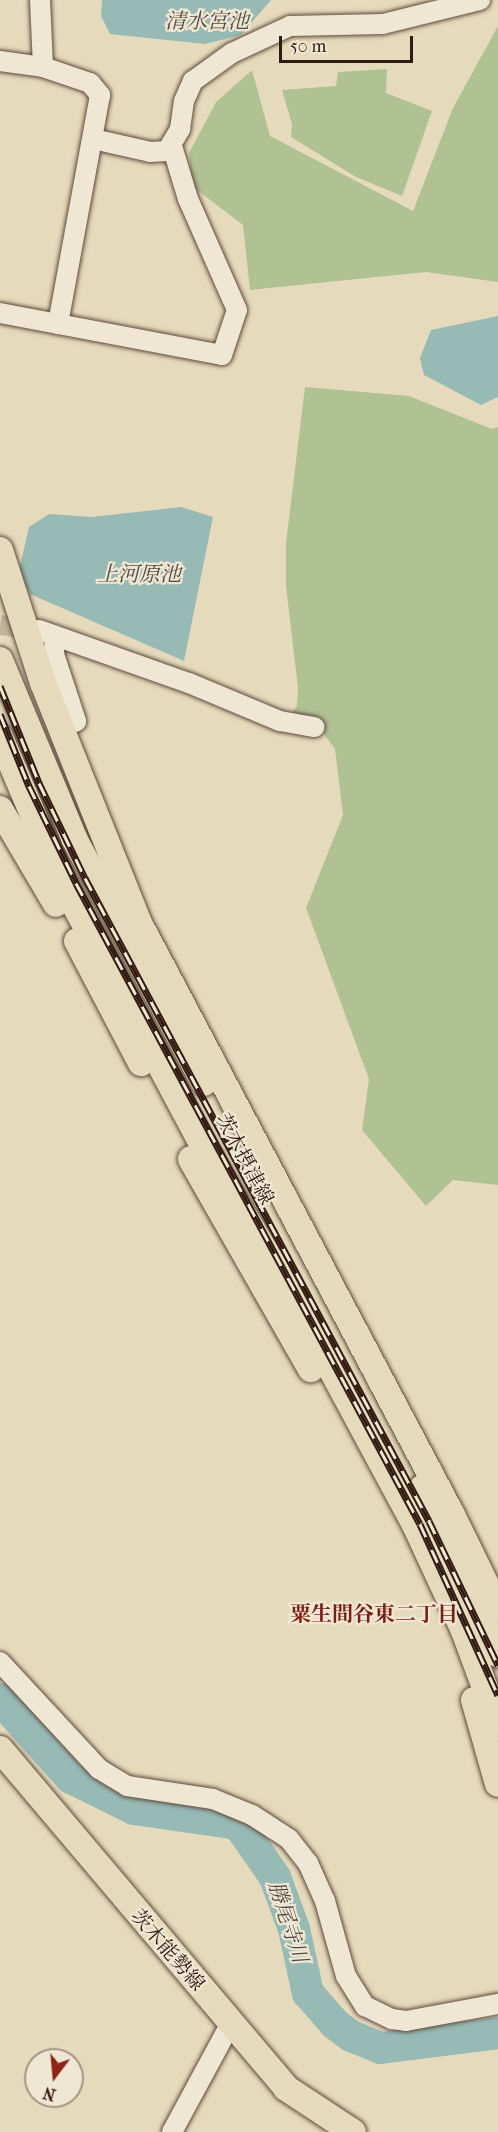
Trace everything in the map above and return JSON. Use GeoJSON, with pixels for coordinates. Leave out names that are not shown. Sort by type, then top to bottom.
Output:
{"type":"FeatureCollection","features":[{"type":"Feature","properties":{"kind":"main road"},"geometry":{"type":"LineString","coordinates":[[0,550],[71,752],[78,797],[139,923],[452,1515],[498,1609]]}},
{"type":"Feature","properties":{"kind":"main road"},"geometry":{"type":"LineString","coordinates":[[0,605],[53,751],[59,756],[71,752]]}},
{"type":"Feature","properties":{"kind":"main road","name":"茨木摂津線"},"geometry":{"type":"LineString","coordinates":[[0,660],[42,769],[92,875],[433,1509],[436,1523],[498,1654]]}},
{"type":"Feature","properties":{"kind":"main road","name":"茨木摂津線"},"geometry":{"type":"LineString","coordinates":[[0,737],[59,876],[416,1527],[464,1631],[498,1723]]}},
{"type":"Feature","properties":{"kind":"main road"},"geometry":{"type":"LineString","coordinates":[[7,813],[229,1230],[263,1279],[404,1542],[465,1674],[498,1784]]}},
{"type":"Feature","properties":{"kind":"main road"},"geometry":{"type":"LineString","coordinates":[[248,1222],[311,1370]]}},
{"type":"Feature","properties":{"kind":"main road"},"geometry":{"type":"LineString","coordinates":[[433,1509],[444,1520],[498,1626]]}},
{"type":"Feature","properties":{"kind":"main road","name":"茨木能勢線"},"geometry":{"type":"LineString","coordinates":[[0,1749],[286,2088],[353,2132]]}},
{"type":"Feature","properties":{"kind":"street"},"geometry":{"type":"LineString","coordinates":[[40,0],[44,67]]}},
{"type":"Feature","properties":{"kind":"street"},"geometry":{"type":"LineString","coordinates":[[0,313],[222,355],[237,310],[188,199],[172,146],[188,89],[232,52],[290,26],[383,24],[480,0]]}},
{"type":"Feature","properties":{"kind":"street"},"geometry":{"type":"LineString","coordinates":[[0,61],[44,67],[90,83],[98,90],[100,101],[58,324]]}},
{"type":"Feature","properties":{"kind":"street"},"geometry":{"type":"LineString","coordinates":[[93,139],[156,153],[172,146]]}},
{"type":"Feature","properties":{"kind":"street"},"geometry":{"type":"LineString","coordinates":[[61,728],[76,721],[47,633],[189,683],[280,721],[314,727]]}},
{"type":"Feature","properties":{"kind":"street"},"geometry":{"type":"LineString","coordinates":[[0,1662],[99,1769],[127,1786],[213,1799],[252,1815],[289,1839],[308,1863],[324,1901],[346,1976],[365,2006],[383,2016],[406,2021],[498,2004]]}},
{"type":"Feature","properties":{"kind":"street"},"geometry":{"type":"LineString","coordinates":[[172,2132],[231,2023]]}},
{"type":"Feature","properties":{"kind":"green space"},"geometry":{"type":"Polygon","coordinates":[[[498,26],[498,282],[426,272],[250,290],[243,225],[192,186],[189,153],[216,102],[252,70],[270,136],[413,211],[453,108],[498,26]]]}},
{"type":"Feature","properties":{"kind":"green space"},"geometry":{"type":"Polygon","coordinates":[[[387,69],[386,93],[432,111],[402,196],[356,177],[291,137],[292,124],[282,90],[336,86],[338,72],[387,69]]]}},
{"type":"Feature","properties":{"kind":"green space"},"geometry":{"type":"Polygon","coordinates":[[[305,387],[409,396],[492,429],[498,427],[498,1185],[453,1180],[426,1206],[362,1130],[369,1079],[306,908],[343,815],[335,749],[317,725],[290,715],[297,706],[298,688],[286,586],[286,543],[305,387]]]}},
{"type":"Feature","properties":{"kind":"water","name":"清水宮池"},"geometry":{"type":"Polygon","coordinates":[[[102,0],[271,0],[241,35],[205,44],[110,34],[101,16],[102,0]]]}},
{"type":"Feature","properties":{"kind":"water"},"geometry":{"type":"Polygon","coordinates":[[[498,316],[498,397],[481,405],[424,375],[420,358],[431,330],[498,316]]]}},
{"type":"Feature","properties":{"kind":"water","name":"上河原池"},"geometry":{"type":"Polygon","coordinates":[[[181,507],[213,517],[184,661],[30,594],[19,571],[29,527],[49,514],[92,517],[181,507]]]}},
{"type":"Feature","properties":{"kind":"waterway","name":"勝尾寺川"},"geometry":{"type":"LineString","coordinates":[[0,1699],[71,1778],[134,1809],[238,1824],[275,1877],[294,1929],[308,1993],[335,2024],[351,2036],[381,2048],[498,2033]]}},
{"type":"Feature","properties":{"kind":"tunnel"},"geometry":{"type":"LineString","coordinates":[[0,625],[36,630]]}},
{"type":"Feature","properties":{"kind":"railway"},"geometry":{"type":"LineString","coordinates":[[0,686],[39,783],[85,878],[429,1521],[498,1665]]}},
{"type":"Feature","properties":{"kind":"railway"},"geometry":{"type":"LineString","coordinates":[[0,714],[29,786],[76,883],[420,1524],[498,1695]]}},
{"type":"Feature","properties":{"kind":"district","name":"粟生間谷東二丁目"},"geometry":{"type":"Point","coordinates":[374,1614]}}]}
